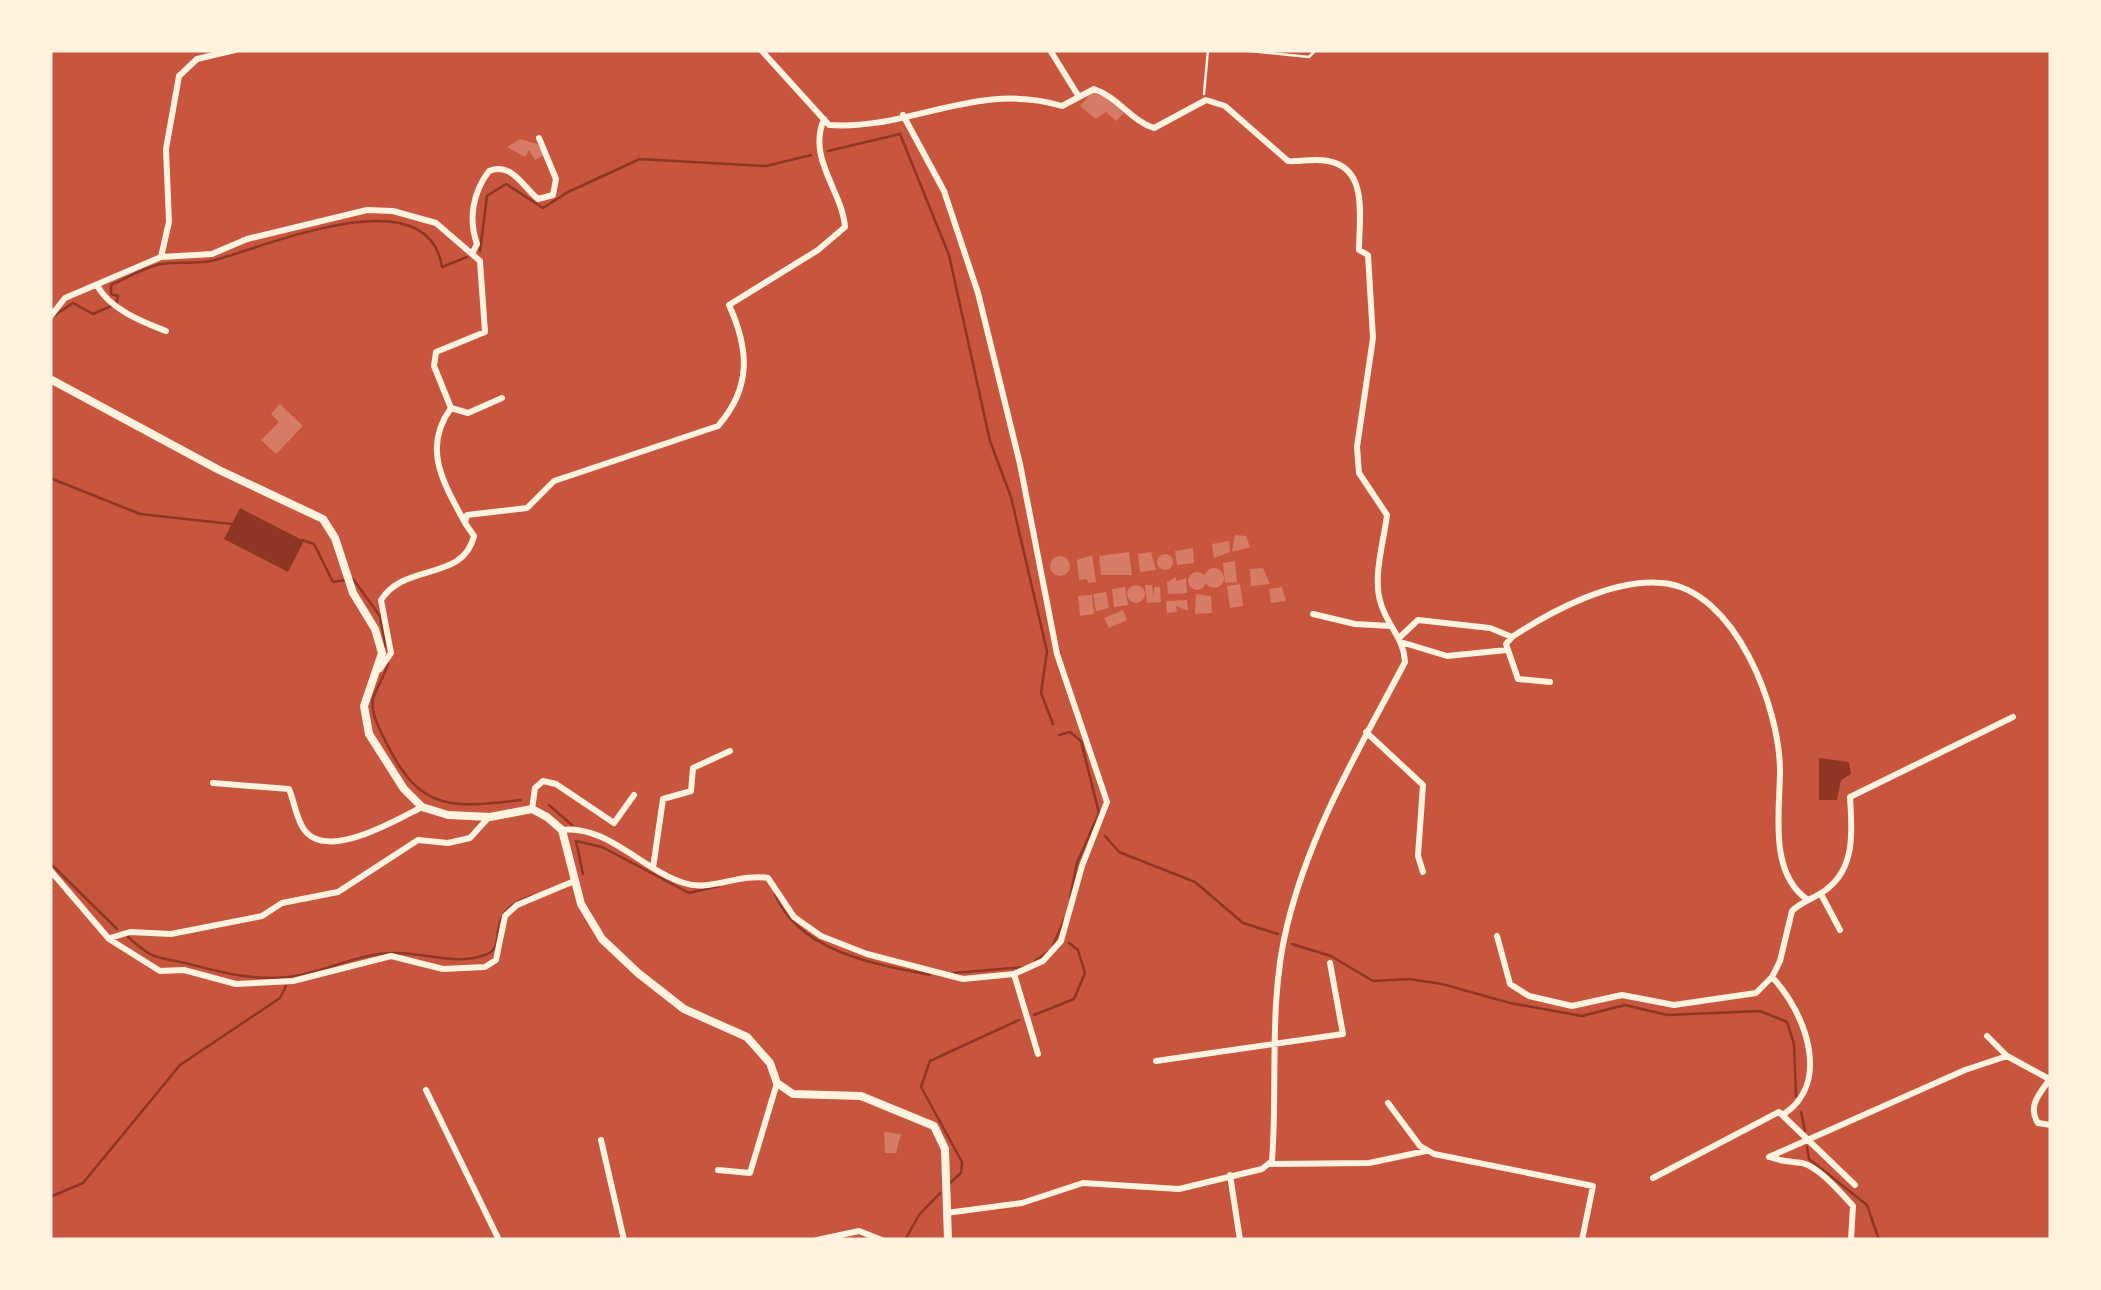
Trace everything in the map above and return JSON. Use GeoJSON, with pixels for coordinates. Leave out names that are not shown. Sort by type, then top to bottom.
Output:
{"type":"FeatureCollection","features":[{"type":"Feature","properties":{"kind":"main road"},"geometry":{"type":"LineString","coordinates":[[50,379],[219,470],[290,500],[323,519],[335,538],[351,586],[375,628],[382,653],[380,669],[364,706],[369,734],[404,789],[422,807],[448,816],[490,817],[532,810],[562,830],[572,882],[602,939],[684,1009],[756,1045],[770,1063],[777,1083],[794,1094],[861,1096],[934,1126],[946,1149],[944,1213],[948,1240]]}},
{"type":"Feature","properties":{"kind":"street"},"geometry":{"type":"LineString","coordinates":[[162,257],[168,222],[166,148],[178,76],[197,59],[235,50]]}},
{"type":"Feature","properties":{"kind":"street"},"geometry":{"type":"LineString","coordinates":[[760,50],[829,125],[859,126],[952,104],[1024,97],[1062,106],[1096,89],[1140,123],[1154,128],[1205,100],[1225,106],[1288,161],[1335,162],[1348,170],[1358,185],[1359,250],[1368,255],[1372,338],[1357,447],[1359,474],[1387,515],[1378,586],[1391,626],[1402,640],[1405,662],[1327,807],[1286,926],[1272,1041],[1270,1164]]}},
{"type":"Feature","properties":{"kind":"street"},"geometry":{"type":"LineString","coordinates":[[1050,50],[1079,97]]}},
{"type":"Feature","properties":{"kind":"street"},"geometry":{"type":"LineString","coordinates":[[562,830],[583,830],[699,888],[736,876],[768,878],[794,916],[822,936],[867,954],[964,979],[1014,974],[1043,962],[1060,941],[1082,866],[1107,802],[1058,654],[1020,464],[978,293],[944,191],[902,114]]}},
{"type":"Feature","properties":{"kind":"street"},"geometry":{"type":"LineString","coordinates":[[465,522],[467,515],[474,513],[527,508],[554,481],[718,426],[734,408],[747,353],[729,305],[818,250],[845,227],[820,154],[818,135],[824,119]]}},
{"type":"Feature","properties":{"kind":"street"},"geometry":{"type":"LineString","coordinates":[[473,252],[478,244],[472,229],[474,202],[489,171],[499,168],[511,172],[538,199],[553,195],[556,179],[539,138]]}},
{"type":"Feature","properties":{"kind":"street"},"geometry":{"type":"LineString","coordinates":[[50,317],[65,298],[162,257],[212,254],[247,239],[367,210],[393,212],[436,223],[480,261],[484,332],[432,354],[450,408]]}},
{"type":"Feature","properties":{"kind":"street"},"geometry":{"type":"LineString","coordinates":[[97,285],[102,294],[141,322],[166,331]]}},
{"type":"Feature","properties":{"kind":"street"},"geometry":{"type":"LineString","coordinates":[[450,408],[468,413],[502,398]]}},
{"type":"Feature","properties":{"kind":"street"},"geometry":{"type":"LineString","coordinates":[[380,669],[392,653],[381,600],[389,588],[406,578],[462,562],[470,552],[474,536],[446,491],[434,441],[436,427],[450,408]]}},
{"type":"Feature","properties":{"kind":"street"},"geometry":{"type":"LineString","coordinates":[[1550,682],[1518,679],[1507,650],[1512,637],[1619,588],[1664,582],[1708,602],[1736,632],[1762,684],[1780,772],[1776,788],[1778,839],[1787,867],[1808,900]]}},
{"type":"Feature","properties":{"kind":"street"},"geometry":{"type":"LineString","coordinates":[[1313,614],[1356,624],[1391,626]]}},
{"type":"Feature","properties":{"kind":"street"},"geometry":{"type":"LineString","coordinates":[[1402,640],[1418,620],[1490,628],[1512,637]]}},
{"type":"Feature","properties":{"kind":"street"},"geometry":{"type":"LineString","coordinates":[[1402,640],[1447,656],[1507,650]]}},
{"type":"Feature","properties":{"kind":"street"},"geometry":{"type":"LineString","coordinates":[[1497,936],[1510,984],[1529,996],[1564,1005],[1622,995],[1657,1004],[1756,993],[1772,976],[1790,916],[1821,894],[1846,863],[1852,840],[1850,797],[2014,717]]}},
{"type":"Feature","properties":{"kind":"street"},"geometry":{"type":"LineString","coordinates":[[1366,732],[1423,785],[1418,856],[1423,872]]}},
{"type":"Feature","properties":{"kind":"street"},"geometry":{"type":"LineString","coordinates":[[653,868],[663,798],[691,791],[692,768],[730,750]]}},
{"type":"Feature","properties":{"kind":"street"},"geometry":{"type":"LineString","coordinates":[[532,810],[535,788],[543,781],[556,784],[614,823],[634,795]]}},
{"type":"Feature","properties":{"kind":"street"},"geometry":{"type":"LineString","coordinates":[[213,782],[289,789],[304,830],[320,841],[362,837],[422,807]]}},
{"type":"Feature","properties":{"kind":"street"},"geometry":{"type":"LineString","coordinates":[[109,939],[130,932],[171,934],[262,916],[282,904],[338,892],[418,840],[448,843],[470,838],[490,817]]}},
{"type":"Feature","properties":{"kind":"street"},"geometry":{"type":"LineString","coordinates":[[50,870],[109,939],[160,971],[184,970],[236,984],[292,981],[400,956],[444,969],[485,967],[496,960],[505,916],[518,905],[572,882]]}},
{"type":"Feature","properties":{"kind":"street"},"geometry":{"type":"LineString","coordinates":[[1821,894],[1840,930]]}},
{"type":"Feature","properties":{"kind":"street"},"geometry":{"type":"LineString","coordinates":[[1156,1061],[1272,1041],[1292,1044],[1343,1034],[1330,964]]}},
{"type":"Feature","properties":{"kind":"street"},"geometry":{"type":"LineString","coordinates":[[1014,974],[1038,1054]]}},
{"type":"Feature","properties":{"kind":"street"},"geometry":{"type":"LineString","coordinates":[[1772,976],[1793,1006],[1811,1060],[1807,1092],[1783,1114]]}},
{"type":"Feature","properties":{"kind":"street"},"geometry":{"type":"LineString","coordinates":[[1987,1036],[2008,1056],[2050,1079],[2035,1100],[2034,1112],[2038,1123],[2051,1126]]}},
{"type":"Feature","properties":{"kind":"street"},"geometry":{"type":"LineString","coordinates":[[1850,1240],[1852,1206],[1838,1189],[1806,1163],[1784,1163],[1768,1156],[1965,1070],[2008,1056]]}},
{"type":"Feature","properties":{"kind":"street"},"geometry":{"type":"LineString","coordinates":[[718,1170],[750,1173],[777,1083]]}},
{"type":"Feature","properties":{"kind":"street"},"geometry":{"type":"LineString","coordinates":[[426,1090],[499,1240]]}},
{"type":"Feature","properties":{"kind":"street"},"geometry":{"type":"LineString","coordinates":[[1388,1103],[1426,1151]]}},
{"type":"Feature","properties":{"kind":"street"},"geometry":{"type":"LineString","coordinates":[[1653,1178],[1776,1113],[1783,1114],[1855,1185]]}},
{"type":"Feature","properties":{"kind":"street"},"geometry":{"type":"LineString","coordinates":[[601,1140],[624,1240]]}},
{"type":"Feature","properties":{"kind":"street"},"geometry":{"type":"LineString","coordinates":[[944,1213],[1022,1203],[1083,1183],[1179,1189],[1270,1164],[1369,1163],[1426,1151],[1593,1186],[1582,1240]]}},
{"type":"Feature","properties":{"kind":"street"},"geometry":{"type":"LineString","coordinates":[[1230,1176],[1240,1240]]}},
{"type":"Feature","properties":{"kind":"street"},"geometry":{"type":"LineString","coordinates":[[817,1240],[859,1231],[882,1240]]}},
{"type":"Feature","properties":{"kind":"path"},"geometry":{"type":"LineString","coordinates":[[1205,100],[1203,72],[1208,50]]}},
{"type":"Feature","properties":{"kind":"path"},"geometry":{"type":"LineString","coordinates":[[1240,50],[1309,57],[1316,50]]}},
{"type":"Feature","properties":{"kind":"shaded area"},"geometry":{"type":"Polygon","coordinates":[[[240,508],[304,541],[288,572],[224,539],[240,508]]]}},
{"type":"Feature","properties":{"kind":"shaded area"},"geometry":{"type":"Polygon","coordinates":[[[1819,758],[1849,762],[1851,774],[1841,780],[1837,800],[1819,800],[1819,758]]]}},
{"type":"Feature","properties":{"kind":"building"},"geometry":{"type":"Polygon","coordinates":[[[1095,89],[1124,113],[1116,121],[1106,112],[1096,119],[1080,106],[1095,89]]]}},
{"type":"Feature","properties":{"kind":"building"},"geometry":{"type":"Polygon","coordinates":[[[520,139],[537,144],[544,155],[535,160],[529,150],[525,157],[507,147],[520,139]]]}},
{"type":"Feature","properties":{"kind":"building"},"geometry":{"type":"Polygon","coordinates":[[[280,404],[303,426],[276,454],[261,440],[279,422],[271,414],[280,404]]]}},
{"type":"Feature","properties":{"kind":"building"},"geometry":{"type":"Polygon","coordinates":[[[1235,535],[1246,536],[1250,547],[1232,552],[1235,535]]]}},
{"type":"Feature","properties":{"kind":"building"},"geometry":{"type":"Polygon","coordinates":[[[1229,541],[1230,552],[1214,558],[1212,544],[1229,541]]]}},
{"type":"Feature","properties":{"kind":"building"},"geometry":{"type":"Polygon","coordinates":[[[1193,548],[1194,563],[1177,565],[1175,551],[1193,548]]]}},
{"type":"Feature","properties":{"kind":"building"},"geometry":{"type":"Polygon","coordinates":[[[1129,552],[1132,575],[1101,575],[1099,556],[1129,552]]]}},
{"type":"Feature","properties":{"kind":"building"},"geometry":{"type":"Polygon","coordinates":[[[1151,552],[1156,570],[1140,572],[1138,554],[1151,552]]]}},
{"type":"Feature","properties":{"kind":"building"},"geometry":{"type":"Polygon","coordinates":[[[1165,554],[1173,562],[1165,570],[1157,562],[1165,554]]]}},
{"type":"Feature","properties":{"kind":"building"},"geometry":{"type":"Polygon","coordinates":[[[1092,555],[1096,582],[1088,583],[1087,579],[1079,580],[1077,560],[1092,555]]]}},
{"type":"Feature","properties":{"kind":"building"},"geometry":{"type":"Polygon","coordinates":[[[1060,556],[1070,566],[1060,576],[1050,566],[1060,556]]]}},
{"type":"Feature","properties":{"kind":"building"},"geometry":{"type":"Polygon","coordinates":[[[1235,561],[1237,582],[1225,583],[1223,563],[1235,561]]]}},
{"type":"Feature","properties":{"kind":"building"},"geometry":{"type":"Polygon","coordinates":[[[1214,568],[1224,578],[1214,588],[1204,578],[1214,568]]]}},
{"type":"Feature","properties":{"kind":"building"},"geometry":{"type":"Polygon","coordinates":[[[1263,568],[1270,584],[1251,586],[1250,569],[1263,568]]]}},
{"type":"Feature","properties":{"kind":"building"},"geometry":{"type":"Polygon","coordinates":[[[1197,572],[1206,581],[1197,590],[1188,581],[1197,572]]]}},
{"type":"Feature","properties":{"kind":"building"},"geometry":{"type":"Polygon","coordinates":[[[1176,577],[1176,581],[1186,578],[1187,593],[1168,594],[1167,582],[1176,577]]]}},
{"type":"Feature","properties":{"kind":"building"},"geometry":{"type":"Polygon","coordinates":[[[1240,584],[1243,606],[1230,608],[1227,586],[1240,584]]]}},
{"type":"Feature","properties":{"kind":"building"},"geometry":{"type":"Polygon","coordinates":[[[1136,585],[1145,594],[1136,603],[1127,594],[1136,585]]]}},
{"type":"Feature","properties":{"kind":"building"},"geometry":{"type":"Polygon","coordinates":[[[1145,585],[1152,585],[1154,598],[1154,587],[1160,587],[1161,602],[1147,603],[1145,585]]]}},
{"type":"Feature","properties":{"kind":"building"},"geometry":{"type":"Polygon","coordinates":[[[1125,587],[1128,605],[1114,607],[1112,589],[1125,587]]]}},
{"type":"Feature","properties":{"kind":"building"},"geometry":{"type":"Polygon","coordinates":[[[1282,587],[1286,601],[1271,603],[1269,589],[1282,587]]]}},
{"type":"Feature","properties":{"kind":"building"},"geometry":{"type":"Polygon","coordinates":[[[1106,592],[1109,608],[1096,611],[1093,594],[1106,592]]]}},
{"type":"Feature","properties":{"kind":"building"},"geometry":{"type":"Polygon","coordinates":[[[1196,594],[1211,596],[1212,613],[1195,614],[1196,594]]]}},
{"type":"Feature","properties":{"kind":"building"},"geometry":{"type":"Polygon","coordinates":[[[1092,595],[1094,614],[1080,616],[1078,596],[1092,595]]]}},
{"type":"Feature","properties":{"kind":"building"},"geometry":{"type":"Polygon","coordinates":[[[1187,600],[1188,611],[1176,606],[1177,612],[1167,613],[1166,601],[1187,600]]]}},
{"type":"Feature","properties":{"kind":"building"},"geometry":{"type":"Polygon","coordinates":[[[1123,610],[1127,620],[1109,628],[1104,618],[1123,610]]]}},
{"type":"Feature","properties":{"kind":"building"},"geometry":{"type":"Polygon","coordinates":[[[884,1132],[901,1134],[896,1153],[885,1153],[884,1132]]]}},
{"type":"Feature","properties":{"kind":"waterway"},"geometry":{"type":"LineString","coordinates":[[828,151],[900,134],[949,255],[990,441],[1011,497],[1047,651],[1041,693],[1053,724]]}},
{"type":"Feature","properties":{"kind":"waterway"},"geometry":{"type":"LineString","coordinates":[[480,251],[487,196],[506,184],[543,208],[568,192],[640,159],[766,166],[811,155]]}},
{"type":"Feature","properties":{"kind":"waterway"},"geometry":{"type":"LineString","coordinates":[[55,315],[73,303],[93,314],[116,304],[118,296],[111,294],[111,285],[155,265],[208,261],[343,224],[378,221],[408,226],[430,240],[442,267],[467,257]]}},
{"type":"Feature","properties":{"kind":"waterway"},"geometry":{"type":"LineString","coordinates":[[50,478],[140,514],[232,524]]}},
{"type":"Feature","properties":{"kind":"waterway"},"geometry":{"type":"LineString","coordinates":[[302,540],[314,544],[333,582],[345,580]]}},
{"type":"Feature","properties":{"kind":"waterway"},"geometry":{"type":"LineString","coordinates":[[353,579],[380,616],[386,647]]}},
{"type":"Feature","properties":{"kind":"waterway"},"geometry":{"type":"LineString","coordinates":[[388,663],[373,699],[373,710],[387,744],[412,783],[426,794],[457,804],[521,800]]}},
{"type":"Feature","properties":{"kind":"waterway"},"geometry":{"type":"LineString","coordinates":[[1059,735],[1070,732],[1081,741],[1099,813],[1077,863],[1070,898]]}},
{"type":"Feature","properties":{"kind":"waterway"},"geometry":{"type":"LineString","coordinates":[[549,805],[572,825]]}},
{"type":"Feature","properties":{"kind":"waterway"},"geometry":{"type":"LineString","coordinates":[[1105,836],[1119,852],[1195,882],[1243,923],[1278,934]]}},
{"type":"Feature","properties":{"kind":"waterway"},"geometry":{"type":"LineString","coordinates":[[583,874],[576,841],[602,847],[689,893],[719,886]]}},
{"type":"Feature","properties":{"kind":"waterway"},"geometry":{"type":"LineString","coordinates":[[50,863],[117,929]]}},
{"type":"Feature","properties":{"kind":"waterway"},"geometry":{"type":"LineString","coordinates":[[775,894],[786,914],[820,942],[863,960],[930,975]]}},
{"type":"Feature","properties":{"kind":"waterway"},"geometry":{"type":"LineString","coordinates":[[128,937],[151,955],[162,958],[237,975],[288,977],[380,954],[450,959],[485,955],[496,945],[506,911],[532,896]]}},
{"type":"Feature","properties":{"kind":"waterway"},"geometry":{"type":"LineString","coordinates":[[1053,945],[1064,920]]}},
{"type":"Feature","properties":{"kind":"waterway"},"geometry":{"type":"LineString","coordinates":[[1034,1015],[1074,999],[1085,973],[1078,950],[1069,943]]}},
{"type":"Feature","properties":{"kind":"waterway"},"geometry":{"type":"LineString","coordinates":[[1292,944],[1331,956],[1373,981],[1409,979],[1442,984],[1510,1003],[1582,1016],[1625,1005],[1667,1015],[1760,1011],[1787,1022],[1794,1044],[1796,1096]]}},
{"type":"Feature","properties":{"kind":"waterway"},"geometry":{"type":"LineString","coordinates":[[1035,961],[1049,951]]}},
{"type":"Feature","properties":{"kind":"waterway"},"geometry":{"type":"LineString","coordinates":[[954,973],[1024,967]]}},
{"type":"Feature","properties":{"kind":"waterway"},"geometry":{"type":"LineString","coordinates":[[50,1197],[83,1183],[180,1065],[280,998],[286,986]]}},
{"type":"Feature","properties":{"kind":"waterway"},"geometry":{"type":"LineString","coordinates":[[950,1183],[961,1173],[962,1162],[921,1087],[930,1061],[1019,1020]]}},
{"type":"Feature","properties":{"kind":"waterway"},"geometry":{"type":"LineString","coordinates":[[1801,1112],[1805,1131]]}},
{"type":"Feature","properties":{"kind":"waterway"},"geometry":{"type":"LineString","coordinates":[[1807,1147],[1809,1159],[1867,1205],[1879,1240]]}},
{"type":"Feature","properties":{"kind":"waterway"},"geometry":{"type":"LineString","coordinates":[[905,1240],[919,1215],[940,1193]]}}]}
